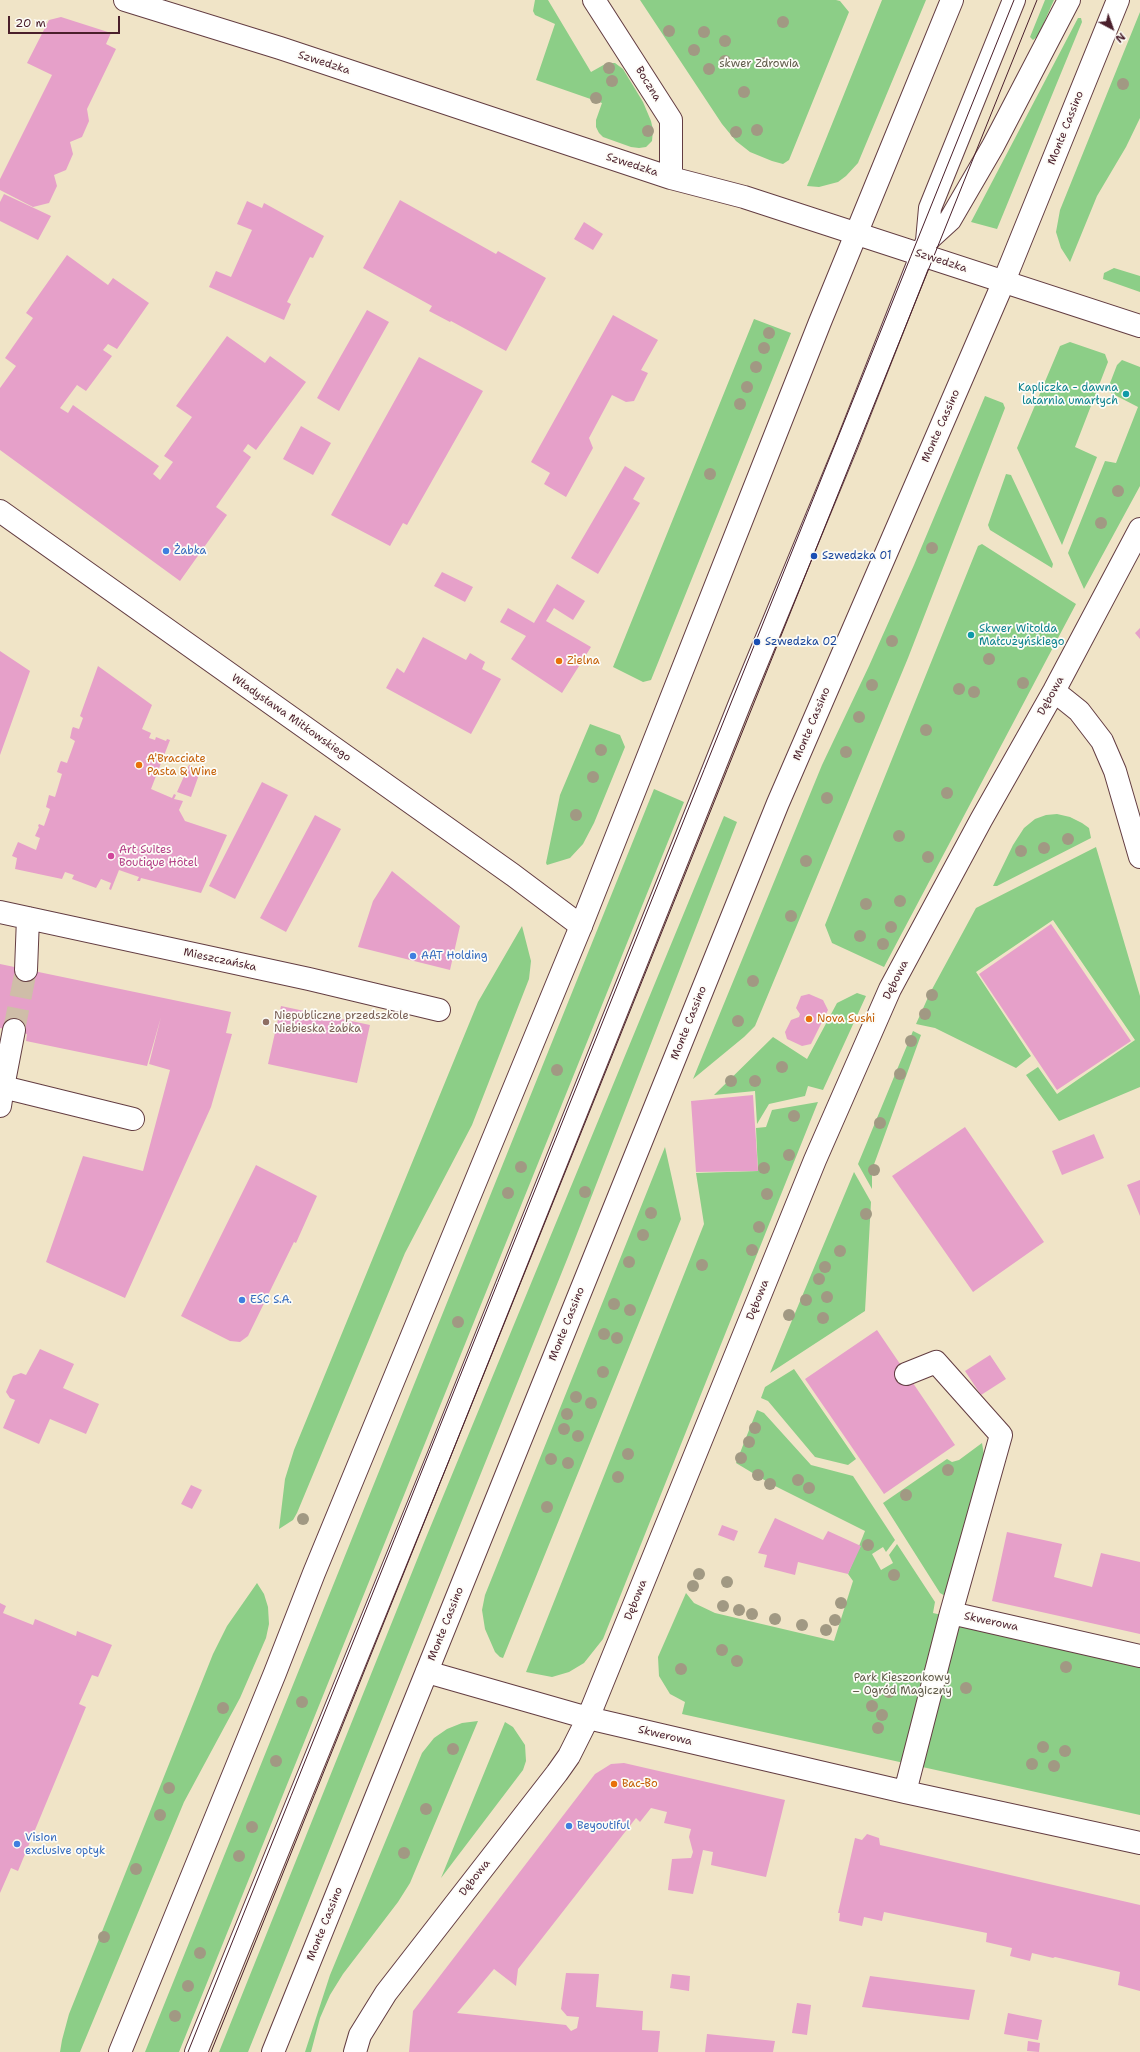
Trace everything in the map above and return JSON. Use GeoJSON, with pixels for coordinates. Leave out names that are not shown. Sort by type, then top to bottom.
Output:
{"type":"FeatureCollection","features":[{"type":"Feature","properties":{"kind":"street","name":"Szwedzka"},"geometry":{"type":"LineString","coordinates":[[125,0],[280,48],[671,178],[744,197],[857,233],[924,248],[1004,281],[1140,326]]}},
{"type":"Feature","properties":{"kind":"street","name":"Boczna"},"geometry":{"type":"LineString","coordinates":[[594,0],[671,120],[671,178]]}},
{"type":"Feature","properties":{"kind":"street"},"geometry":{"type":"LineString","coordinates":[[119,2050],[581,926],[857,233],[952,0]]}},
{"type":"Feature","properties":{"kind":"street"},"geometry":{"type":"LineString","coordinates":[[196,2052],[444,1442],[924,248],[930,208],[1014,0]]}},
{"type":"Feature","properties":{"kind":"street"},"geometry":{"type":"LineString","coordinates":[[924,248],[950,220],[993,146],[1069,0]]}},
{"type":"Feature","properties":{"kind":"street","name":"Monte Cassino"},"geometry":{"type":"LineString","coordinates":[[273,2052],[778,803],[1004,281],[1118,0]]}},
{"type":"Feature","properties":{"kind":"street","name":"Władysława Mitkowskiego"},"geometry":{"type":"LineString","coordinates":[[0,511],[513,875],[581,926]]}},
{"type":"Feature","properties":{"kind":"street","name":"Dębowa"},"geometry":{"type":"LineString","coordinates":[[355,2052],[360,2035],[386,1993],[569,1756],[588,1718],[815,1160],[890,989],[981,820],[1054,691],[1140,529]]}},
{"type":"Feature","properties":{"kind":"street"},"geometry":{"type":"LineString","coordinates":[[1054,691],[1079,711],[1102,741],[1115,771],[1140,857]]}},
{"type":"Feature","properties":{"kind":"street","name":"Mieszczańska"},"geometry":{"type":"LineString","coordinates":[[0,912],[439,1010]]}},
{"type":"Feature","properties":{"kind":"street"},"geometry":{"type":"LineString","coordinates":[[26,970],[28,918]]}},
{"type":"Feature","properties":{"kind":"street"},"geometry":{"type":"LineString","coordinates":[[14,1030],[2,1096],[133,1119]]}},
{"type":"Feature","properties":{"kind":"street"},"geometry":{"type":"LineString","coordinates":[[906,1374],[936,1362],[1001,1435],[951,1613]]}},
{"type":"Feature","properties":{"kind":"street","name":"Skwerowa"},"geometry":{"type":"LineString","coordinates":[[906,1792],[951,1613],[1140,1656]]}},
{"type":"Feature","properties":{"kind":"street","name":"Skwerowa"},"geometry":{"type":"LineString","coordinates":[[426,1672],[588,1718],[906,1792],[1140,1843]]}},
{"type":"Feature","properties":{"kind":"green space"},"geometry":{"type":"Polygon","coordinates":[[[535,0],[548,0],[591,72],[607,63],[615,63],[623,69],[643,102],[651,121],[653,130],[652,141],[646,147],[631,147],[603,137],[599,133],[596,127],[596,120],[602,103],[536,80],[555,24],[535,15],[533,11],[535,0]]]}},
{"type":"Feature","properties":{"kind":"green space","name":"skwer Zdrowia"},"geometry":{"type":"Polygon","coordinates":[[[640,0],[840,1],[849,12],[789,160],[783,164],[772,161],[750,152],[736,141],[722,124],[640,0]]]}},
{"type":"Feature","properties":{"kind":"green space"},"geometry":{"type":"Polygon","coordinates":[[[882,0],[926,0],[858,163],[838,182],[819,187],[807,186],[882,0]]]}},
{"type":"Feature","properties":{"kind":"green space"},"geometry":{"type":"Polygon","coordinates":[[[1045,0],[1054,0],[1038,36],[1033,40],[1030,37],[1045,0]]]}},
{"type":"Feature","properties":{"kind":"green space"},"geometry":{"type":"Polygon","coordinates":[[[1140,12],[1140,118],[1126,147],[1097,196],[1070,262],[1061,248],[1056,232],[1060,210],[1140,12]]]}},
{"type":"Feature","properties":{"kind":"green space"},"geometry":{"type":"Polygon","coordinates":[[[1078,18],[1081,18],[1082,22],[997,229],[971,222],[1078,18]]]}},
{"type":"Feature","properties":{"kind":"green space"},"geometry":{"type":"Polygon","coordinates":[[[1114,268],[1140,276],[1140,292],[1103,279],[1104,273],[1114,268]]]}},
{"type":"Feature","properties":{"kind":"green space"},"geometry":{"type":"Polygon","coordinates":[[[754,319],[791,333],[651,680],[643,682],[613,667],[754,319]]]}},
{"type":"Feature","properties":{"kind":"green space"},"geometry":{"type":"Polygon","coordinates":[[[1070,342],[1105,354],[1108,362],[1075,447],[1097,457],[1062,545],[1017,448],[1060,346],[1070,342]]]}},
{"type":"Feature","properties":{"kind":"green space"},"geometry":{"type":"Polygon","coordinates":[[[1122,360],[1140,367],[1140,486],[1084,589],[1068,553],[1105,461],[1116,463],[1138,407],[1107,391],[1117,365],[1122,360]]]}},
{"type":"Feature","properties":{"kind":"green space"},"geometry":{"type":"Polygon","coordinates":[[[985,396],[1003,403],[1005,408],[908,658],[755,1026],[744,1037],[693,1079],[822,765],[869,666],[914,565],[985,396]]]}},
{"type":"Feature","properties":{"kind":"green space"},"geometry":{"type":"Polygon","coordinates":[[[1006,474],[1011,475],[1053,564],[1052,568],[990,530],[988,525],[1006,474]]]}},
{"type":"Feature","properties":{"kind":"green space"},"geometry":{"type":"Polygon","coordinates":[[[982,544],[1076,604],[884,967],[832,943],[825,925],[978,546],[982,544]]]}},
{"type":"Feature","properties":{"kind":"green space"},"geometry":{"type":"Polygon","coordinates":[[[590,724],[620,735],[625,747],[594,823],[583,844],[570,858],[547,865],[546,863],[560,795],[590,724]]]}},
{"type":"Feature","properties":{"kind":"green space"},"geometry":{"type":"Polygon","coordinates":[[[654,789],[684,802],[179,2052],[145,2052],[654,789]]]}},
{"type":"Feature","properties":{"kind":"green space"},"geometry":{"type":"Polygon","coordinates":[[[1057,814],[1070,817],[1082,823],[1089,828],[1091,838],[997,886],[993,886],[1013,845],[1024,828],[1035,819],[1046,815],[1057,814]]]}},
{"type":"Feature","properties":{"kind":"green space"},"geometry":{"type":"Polygon","coordinates":[[[724,816],[737,822],[568,1257],[248,2052],[219,2052],[425,1540],[724,816]]]}},
{"type":"Feature","properties":{"kind":"green space"},"geometry":{"type":"Polygon","coordinates":[[[1096,847],[1140,996],[1140,1087],[1059,1121],[1026,1075],[1038,1067],[1057,1094],[1135,1040],[1053,920],[976,972],[1031,1056],[1016,1068],[935,1028],[916,1024],[930,993],[976,908],[1096,847]]]}},
{"type":"Feature","properties":{"kind":"green space"},"geometry":{"type":"Polygon","coordinates":[[[522,926],[531,961],[529,979],[472,1125],[405,1253],[297,1513],[293,1520],[279,1529],[285,1479],[294,1450],[478,1002],[522,926]]]}},
{"type":"Feature","properties":{"kind":"green space"},"geometry":{"type":"Polygon","coordinates":[[[857,993],[866,996],[823,1090],[808,1086],[805,1096],[769,1104],[757,1124],[755,1091],[714,1095],[773,1037],[807,1059],[837,1003],[857,993]]]}},
{"type":"Feature","properties":{"kind":"green space"},"geometry":{"type":"Polygon","coordinates":[[[913,1031],[921,1035],[872,1170],[872,1189],[858,1164],[913,1031]]]}},
{"type":"Feature","properties":{"kind":"green space"},"geometry":{"type":"Polygon","coordinates":[[[818,1102],[603,1639],[584,1663],[569,1672],[552,1677],[526,1672],[704,1224],[696,1173],[758,1171],[756,1128],[766,1127],[772,1110],[818,1102]]]}},
{"type":"Feature","properties":{"kind":"green space"},"geometry":{"type":"Polygon","coordinates":[[[665,1147],[681,1219],[503,1658],[495,1652],[485,1629],[482,1610],[485,1595],[665,1147]]]}},
{"type":"Feature","properties":{"kind":"green space"},"geometry":{"type":"Polygon","coordinates":[[[854,1172],[871,1202],[865,1311],[770,1373],[854,1172]]]}},
{"type":"Feature","properties":{"kind":"green space"},"geometry":{"type":"Polygon","coordinates":[[[794,1369],[856,1459],[848,1465],[815,1457],[768,1401],[761,1398],[765,1387],[794,1369]]]}},
{"type":"Feature","properties":{"kind":"green space","name":"Park Kieszonkowy – Ogród Magiczny"},"geometry":{"type":"Polygon","coordinates":[[[757,1410],[764,1413],[811,1465],[853,1476],[895,1540],[886,1552],[883,1547],[872,1554],[881,1570],[893,1563],[889,1555],[897,1544],[935,1602],[933,1613],[1140,1660],[1140,1815],[682,1714],[685,1702],[670,1694],[659,1676],[658,1657],[686,1593],[694,1603],[715,1613],[834,1641],[853,1581],[848,1574],[865,1531],[771,1484],[736,1463],[757,1410]]]}},
{"type":"Feature","properties":{"kind":"green space"},"geometry":{"type":"Polygon","coordinates":[[[982,1443],[985,1461],[947,1597],[940,1593],[883,1503],[947,1459],[952,1462],[959,1460],[982,1443]]]}},
{"type":"Feature","properties":{"kind":"green space"},"geometry":{"type":"Polygon","coordinates":[[[257,1583],[264,1594],[268,1607],[269,1624],[266,1638],[240,1698],[184,1802],[80,2052],[60,2052],[69,2014],[213,1654],[227,1626],[257,1583]]]}},
{"type":"Feature","properties":{"kind":"green space"},"geometry":{"type":"Polygon","coordinates":[[[478,1721],[410,1883],[398,1902],[343,1974],[330,1995],[320,2018],[311,2052],[305,2052],[330,1975],[422,1753],[434,1738],[447,1729],[462,1723],[478,1721]]]}},
{"type":"Feature","properties":{"kind":"green space"},"geometry":{"type":"Polygon","coordinates":[[[505,1722],[513,1727],[525,1745],[526,1761],[523,1770],[441,1878],[505,1722]]]}},
{"type":"Feature","properties":{"kind":"building"},"geometry":{"type":"Polygon","coordinates":[[[61,17],[111,33],[106,44],[116,49],[87,109],[89,121],[82,137],[70,142],[73,154],[66,170],[54,175],[57,186],[49,203],[33,207],[0,190],[0,179],[52,75],[27,63],[49,20],[61,17]]]}},
{"type":"Feature","properties":{"kind":"building"},"geometry":{"type":"Polygon","coordinates":[[[4,194],[51,216],[38,240],[0,221],[0,202],[4,194]]]}},
{"type":"Feature","properties":{"kind":"building"},"geometry":{"type":"Polygon","coordinates":[[[400,200],[496,254],[498,251],[546,278],[506,351],[451,321],[450,322],[429,311],[432,306],[363,268],[400,200]]]}},
{"type":"Feature","properties":{"kind":"building"},"geometry":{"type":"Polygon","coordinates":[[[247,201],[262,208],[264,203],[324,236],[313,258],[310,257],[287,302],[291,304],[284,320],[209,287],[216,271],[231,277],[252,230],[237,224],[247,201]]]}},
{"type":"Feature","properties":{"kind":"building"},"geometry":{"type":"Polygon","coordinates":[[[584,222],[603,234],[593,250],[574,239],[584,222]]]}},
{"type":"Feature","properties":{"kind":"building"},"geometry":{"type":"Polygon","coordinates":[[[67,255],[108,285],[113,278],[149,303],[117,349],[108,344],[103,350],[112,356],[86,391],[77,385],[60,408],[68,413],[73,405],[159,466],[153,474],[160,480],[173,462],[164,456],[192,417],[176,406],[227,336],[265,363],[270,356],[306,382],[256,450],[248,444],[243,451],[251,457],[216,507],[227,515],[180,581],[0,450],[0,388],[16,366],[5,358],[33,318],[26,313],[67,255]]]}},
{"type":"Feature","properties":{"kind":"building"},"geometry":{"type":"Polygon","coordinates":[[[367,310],[389,322],[339,411],[317,398],[367,310]]]}},
{"type":"Feature","properties":{"kind":"building"},"geometry":{"type":"Polygon","coordinates":[[[613,315],[658,340],[641,370],[648,373],[634,401],[626,402],[612,395],[589,438],[593,448],[566,497],[544,484],[550,473],[531,462],[613,315]]]}},
{"type":"Feature","properties":{"kind":"building"},"geometry":{"type":"Polygon","coordinates":[[[419,357],[483,391],[407,525],[403,523],[390,546],[331,515],[419,357]]]}},
{"type":"Feature","properties":{"kind":"building"},"geometry":{"type":"Polygon","coordinates":[[[301,426],[331,443],[313,475],[283,459],[301,426]]]}},
{"type":"Feature","properties":{"kind":"building"},"geometry":{"type":"Polygon","coordinates":[[[625,466],[645,478],[633,499],[640,503],[598,574],[571,558],[625,466]]]}},
{"type":"Feature","properties":{"kind":"building"},"geometry":{"type":"Polygon","coordinates":[[[442,572],[473,587],[465,602],[434,586],[442,572]]]}},
{"type":"Feature","properties":{"kind":"building"},"geometry":{"type":"Polygon","coordinates":[[[557,584],[585,601],[573,620],[554,608],[546,621],[591,647],[562,693],[511,659],[526,636],[500,622],[508,608],[534,623],[557,584]]]}},
{"type":"Feature","properties":{"kind":"building"},"geometry":{"type":"Polygon","coordinates":[[[1140,628],[1140,639],[1135,633],[1140,628]]]}},
{"type":"Feature","properties":{"kind":"building"},"geometry":{"type":"Polygon","coordinates":[[[423,637],[466,660],[470,653],[485,662],[482,669],[501,679],[471,734],[386,688],[397,668],[404,673],[423,637]]]}},
{"type":"Feature","properties":{"kind":"building"},"geometry":{"type":"Polygon","coordinates":[[[0,651],[30,671],[0,755],[0,651]]]}},
{"type":"Feature","properties":{"kind":"building"},"geometry":{"type":"Polygon","coordinates":[[[98,666],[152,705],[142,729],[151,733],[149,738],[155,740],[156,737],[166,741],[167,739],[170,740],[151,789],[172,798],[174,794],[176,795],[174,799],[183,801],[179,810],[185,821],[227,835],[201,893],[141,878],[140,881],[137,881],[139,877],[119,870],[111,890],[109,889],[111,883],[101,879],[96,888],[72,879],[74,875],[65,872],[62,879],[15,869],[17,858],[12,856],[18,842],[36,850],[40,838],[35,836],[39,827],[38,826],[39,824],[44,826],[50,809],[46,807],[49,795],[55,797],[62,774],[57,772],[61,761],[67,763],[75,741],[70,738],[72,729],[73,727],[79,729],[83,718],[80,716],[98,666]]]}},
{"type":"Feature","properties":{"kind":"building"},"geometry":{"type":"Polygon","coordinates":[[[189,765],[201,769],[191,797],[177,792],[189,765]]]}},
{"type":"Feature","properties":{"kind":"building"},"geometry":{"type":"Polygon","coordinates":[[[262,782],[288,795],[235,899],[209,886],[262,782]]]}},
{"type":"Feature","properties":{"kind":"building"},"geometry":{"type":"Polygon","coordinates":[[[315,815],[341,829],[286,932],[260,918],[315,815]]]}},
{"type":"Feature","properties":{"kind":"building"},"geometry":{"type":"Polygon","coordinates":[[[392,871],[460,926],[450,970],[358,947],[373,901],[392,871]]]}},
{"type":"Feature","properties":{"kind":"building"},"geometry":{"type":"Polygon","coordinates":[[[1051,924],[1131,1041],[1057,1090],[979,974],[1051,924]]]}},
{"type":"Feature","properties":{"kind":"building"},"geometry":{"type":"Polygon","coordinates":[[[0,964],[231,1012],[226,1033],[232,1034],[211,1107],[125,1298],[46,1262],[83,1156],[143,1171],[170,1070],[149,1064],[161,1017],[147,1066],[26,1041],[27,1034],[0,1028],[0,964]]]}},
{"type":"Feature","properties":{"kind":"building","name":"Nova Sushi"},"geometry":{"type":"Polygon","coordinates":[[[809,994],[823,1000],[828,1010],[811,1044],[802,1046],[787,1039],[785,1032],[791,1020],[799,1017],[800,1014],[796,1008],[801,996],[809,994]]]}},
{"type":"Feature","properties":{"kind":"building"},"geometry":{"type":"Polygon","coordinates":[[[281,1006],[370,1025],[357,1083],[268,1064],[281,1006]]]}},
{"type":"Feature","properties":{"kind":"building"},"geometry":{"type":"Polygon","coordinates":[[[753,1095],[758,1171],[696,1172],[691,1101],[753,1095]]]}},
{"type":"Feature","properties":{"kind":"building"},"geometry":{"type":"Polygon","coordinates":[[[965,1127],[1044,1242],[973,1292],[892,1176],[965,1127]]]}},
{"type":"Feature","properties":{"kind":"building"},"geometry":{"type":"Polygon","coordinates":[[[1094,1134],[1104,1158],[1062,1175],[1052,1151],[1094,1134]]]}},
{"type":"Feature","properties":{"kind":"building"},"geometry":{"type":"Polygon","coordinates":[[[256,1165],[317,1196],[296,1243],[294,1242],[248,1336],[240,1342],[230,1341],[181,1316],[256,1165]]]}},
{"type":"Feature","properties":{"kind":"building"},"geometry":{"type":"Polygon","coordinates":[[[1140,1180],[1140,1216],[1127,1185],[1140,1180]]]}},
{"type":"Feature","properties":{"kind":"building"},"geometry":{"type":"Polygon","coordinates":[[[877,1330],[955,1445],[884,1494],[805,1379],[877,1330]]]}},
{"type":"Feature","properties":{"kind":"building"},"geometry":{"type":"Polygon","coordinates":[[[40,1349],[74,1364],[63,1388],[99,1404],[86,1434],[50,1419],[39,1444],[3,1428],[15,1400],[10,1398],[6,1392],[13,1376],[21,1373],[26,1375],[40,1349]]]}},
{"type":"Feature","properties":{"kind":"building"},"geometry":{"type":"Polygon","coordinates":[[[990,1355],[1006,1379],[981,1395],[965,1371],[990,1355]]]}},
{"type":"Feature","properties":{"kind":"building"},"geometry":{"type":"Polygon","coordinates":[[[191,1485],[202,1490],[192,1509],[181,1504],[191,1485]]]}},
{"type":"Feature","properties":{"kind":"building"},"geometry":{"type":"Polygon","coordinates":[[[775,1518],[823,1540],[828,1531],[861,1546],[848,1574],[798,1562],[795,1575],[764,1567],[767,1555],[758,1553],[775,1518]]]}},
{"type":"Feature","properties":{"kind":"building"},"geometry":{"type":"Polygon","coordinates":[[[722,1525],[738,1531],[734,1541],[718,1535],[722,1525]]]}},
{"type":"Feature","properties":{"kind":"building"},"geometry":{"type":"Polygon","coordinates":[[[1007,1532],[1062,1544],[1054,1577],[1092,1587],[1101,1553],[1140,1562],[1140,1634],[992,1601],[1007,1532]]]}},
{"type":"Feature","properties":{"kind":"building"},"geometry":{"type":"Polygon","coordinates":[[[0,1603],[6,1606],[3,1613],[33,1625],[35,1619],[76,1636],[77,1631],[112,1645],[98,1677],[92,1675],[79,1704],[86,1707],[18,1871],[11,1868],[0,1893],[0,1603]]]}},
{"type":"Feature","properties":{"kind":"building"},"geometry":{"type":"Polygon","coordinates":[[[624,1763],[785,1800],[766,1877],[711,1865],[713,1852],[703,1850],[693,1894],[668,1890],[672,1859],[691,1858],[693,1852],[689,1837],[691,1829],[664,1823],[667,1812],[651,1808],[640,1822],[636,1818],[518,1969],[516,1986],[494,1969],[457,2013],[566,2025],[571,2031],[577,2028],[579,2017],[567,2016],[561,2009],[566,1973],[599,1974],[596,2007],[643,2011],[642,2030],[660,2031],[658,2052],[409,2052],[413,2011],[595,1774],[611,1764],[624,1763]]]}},
{"type":"Feature","properties":{"kind":"building"},"geometry":{"type":"Polygon","coordinates":[[[867,1834],[879,1838],[880,1845],[1140,1905],[1140,1991],[1118,1985],[1120,1972],[1032,1953],[1030,1961],[1010,1956],[1012,1948],[986,1942],[987,1933],[884,1912],[882,1921],[864,1917],[862,1926],[839,1921],[840,1913],[838,1913],[855,1838],[862,1840],[867,1834]]]}},
{"type":"Feature","properties":{"kind":"building"},"geometry":{"type":"Polygon","coordinates":[[[672,1974],[690,1976],[689,1991],[670,1988],[672,1974]]]}},
{"type":"Feature","properties":{"kind":"building"},"geometry":{"type":"Polygon","coordinates":[[[870,1976],[975,1990],[969,2020],[862,2007],[870,1976]]]}},
{"type":"Feature","properties":{"kind":"building"},"geometry":{"type":"Polygon","coordinates":[[[797,2003],[811,2005],[807,2035],[792,2033],[797,2003]]]}},
{"type":"Feature","properties":{"kind":"building"},"geometry":{"type":"Polygon","coordinates":[[[1008,2013],[1042,2020],[1038,2040],[1004,2034],[1008,2013]]]}},
{"type":"Feature","properties":{"kind":"building"},"geometry":{"type":"Polygon","coordinates":[[[707,2034],[775,2041],[773,2052],[705,2052],[707,2034]]]}},
{"type":"Feature","properties":{"kind":"building"},"geometry":{"type":"Polygon","coordinates":[[[1028,2041],[1040,2043],[1039,2052],[1027,2051],[1028,2041]]]}},
{"type":"Feature","properties":{"kind":"tunnel"},"geometry":{"type":"LineString","coordinates":[[14,1030],[26,970]]}},
{"type":"Feature","properties":{"kind":"tram line"},"geometry":{"type":"LineString","coordinates":[[188,2052],[1014,0]]}},
{"type":"Feature","properties":{"kind":"tram line"},"geometry":{"type":"LineString","coordinates":[[211,2052],[1037,0]]}},
{"type":"Feature","properties":{"kind":"place","name":"Kapliczka - dawna latarnia umarłych"},"geometry":{"type":"Point","coordinates":[1126,394]}},
{"type":"Feature","properties":{"kind":"place","name":"Żabka"},"geometry":{"type":"Point","coordinates":[166,551]}},
{"type":"Feature","properties":{"kind":"place","name":"Szwedzka 01"},"geometry":{"type":"Point","coordinates":[814,556]}},
{"type":"Feature","properties":{"kind":"place","name":"Skwer Witolda Małcużyńskiego"},"geometry":{"type":"Point","coordinates":[971,635]}},
{"type":"Feature","properties":{"kind":"place","name":"Szwedzka 02"},"geometry":{"type":"Point","coordinates":[757,642]}},
{"type":"Feature","properties":{"kind":"place","name":"Zielna"},"geometry":{"type":"Point","coordinates":[559,661]}},
{"type":"Feature","properties":{"kind":"place","name":"A'Bracciate Pasta & Wine"},"geometry":{"type":"Point","coordinates":[139,765]}},
{"type":"Feature","properties":{"kind":"place","name":"Art Suites Boutique Hôtel"},"geometry":{"type":"Point","coordinates":[111,856]}},
{"type":"Feature","properties":{"kind":"place","name":"AAT Holding"},"geometry":{"type":"Point","coordinates":[413,956]}},
{"type":"Feature","properties":{"kind":"place","name":"Nova Sushi"},"geometry":{"type":"Point","coordinates":[809,1019]}},
{"type":"Feature","properties":{"kind":"place","name":"Niepubliczne przedszkole Niebieska żabka"},"geometry":{"type":"Point","coordinates":[266,1022]}},
{"type":"Feature","properties":{"kind":"place","name":"ESC S.A."},"geometry":{"type":"Point","coordinates":[242,1300]}},
{"type":"Feature","properties":{"kind":"place","name":"Bac-Bo"},"geometry":{"type":"Point","coordinates":[614,1784]}},
{"type":"Feature","properties":{"kind":"place","name":"Beyoutiful"},"geometry":{"type":"Point","coordinates":[569,1826]}},
{"type":"Feature","properties":{"kind":"place","name":"Vision exclusive optyk"},"geometry":{"type":"Point","coordinates":[17,1844]}}]}
